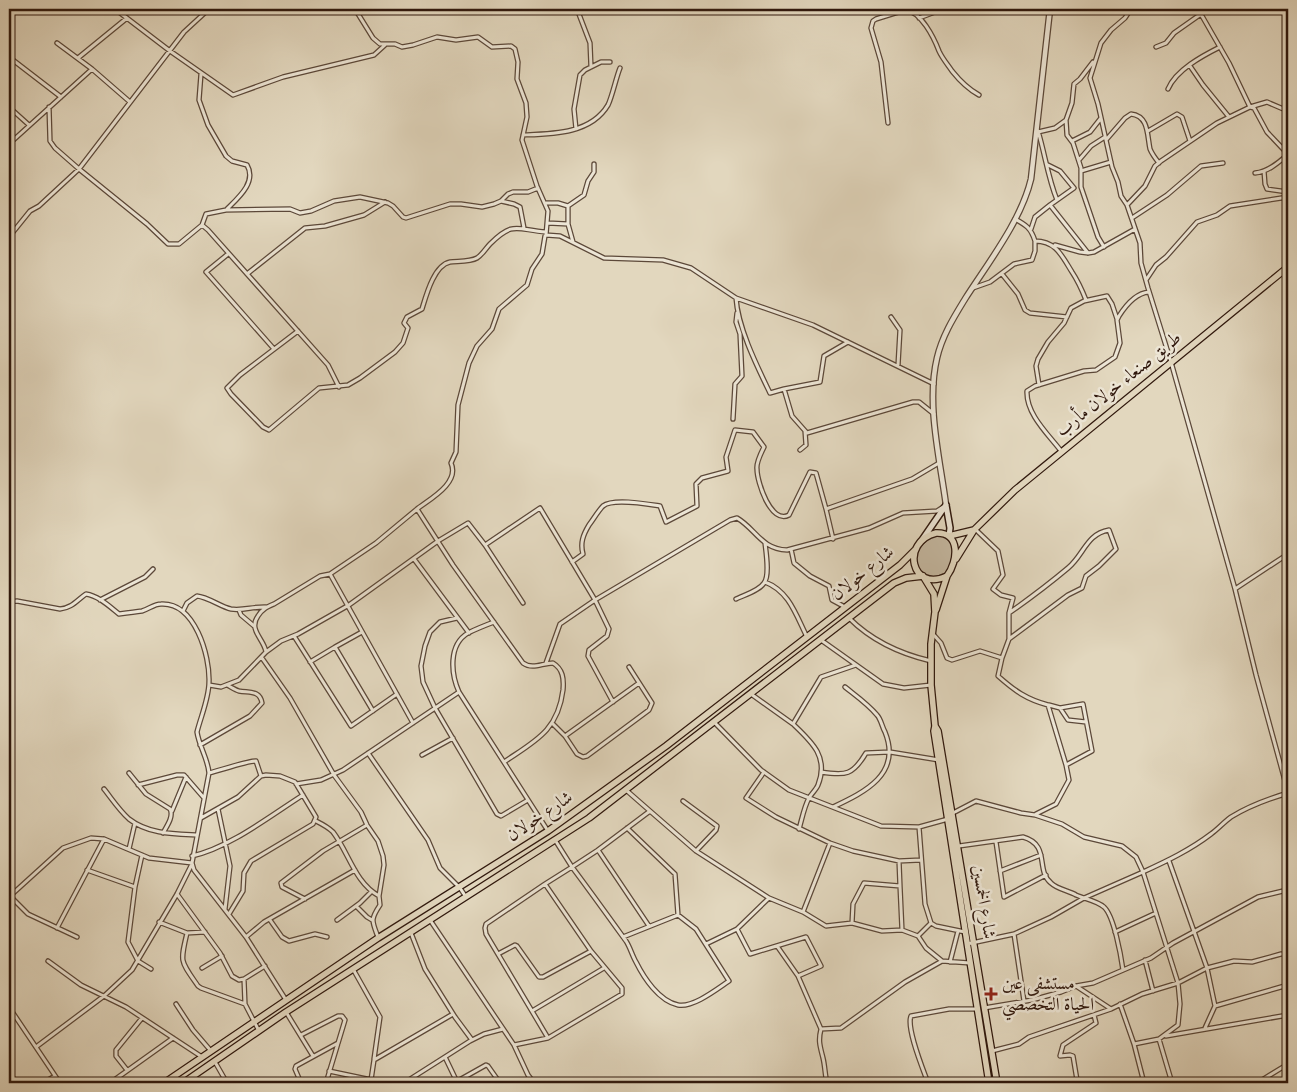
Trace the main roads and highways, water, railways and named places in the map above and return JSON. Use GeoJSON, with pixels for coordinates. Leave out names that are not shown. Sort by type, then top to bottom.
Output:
{"type":"FeatureCollection","features":[{"type":"Feature","properties":{"kind":"main road","name":"طريق صنعاء خولان مأرب"},"geometry":{"type":"LineString","coordinates":[[956,559],[974,530],[1015,490],[1288,267]]}},
{"type":"Feature","properties":{"kind":"main road"},"geometry":{"type":"LineString","coordinates":[[946,505],[950,536],[955,546],[956,559],[947,576],[934,580],[918,573],[914,565],[915,550],[946,505]]}},
{"type":"Feature","properties":{"kind":"main road"},"geometry":{"type":"LineString","coordinates":[[922,540],[930,534],[944,533],[950,536],[974,530]]}},
{"type":"Feature","properties":{"kind":"main road","name":"شارع خولان"},"geometry":{"type":"LineString","coordinates":[[164,1083],[378,938],[548,831],[666,746],[900,564],[915,550]]}},
{"type":"Feature","properties":{"kind":"main road","name":"شارع خولان"},"geometry":{"type":"LineString","coordinates":[[184,1083],[286,1012],[589,818],[899,580],[923,576]]}},
{"type":"Feature","properties":{"kind":"main road","name":"شارع الخمسين"},"geometry":{"type":"LineString","coordinates":[[923,576],[934,594],[935,612]]}},
{"type":"Feature","properties":{"kind":"main road","name":"شارع الخمسين"},"geometry":{"type":"LineString","coordinates":[[947,576],[935,612],[932,634],[931,685],[934,731],[948,819],[962,931],[967,944],[988,1083]]}},
{"type":"Feature","properties":{"kind":"main road","name":"شارع الخمسين"},"geometry":{"type":"LineString","coordinates":[[935,726],[938,731],[959,846],[997,1083]]}},
{"type":"Feature","properties":{"kind":"main road"},"geometry":{"type":"LineString","coordinates":[[666,746],[670,755]]}},
{"type":"Feature","properties":{"kind":"main road"},"geometry":{"type":"LineString","coordinates":[[981,1037],[988,1035]]}},
{"type":"Feature","properties":{"kind":"place","name":"مستشفى عين الحياة التخصصي"},"geometry":{"type":"Point","coordinates":[991,994]}}]}
